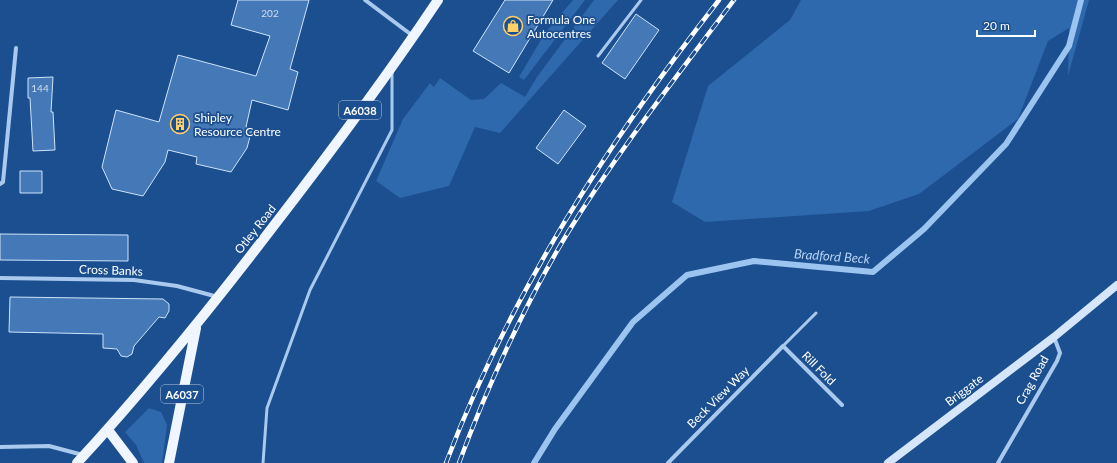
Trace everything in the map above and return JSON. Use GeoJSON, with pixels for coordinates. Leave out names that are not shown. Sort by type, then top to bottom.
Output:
{"type":"FeatureCollection","features":[{"type":"Feature","properties":{"kind":"main road","name":"Otley Road"},"geometry":{"type":"LineString","coordinates":[[77,463],[87,459],[108,430],[219,297],[306,184],[414,36],[438,0]]}},
{"type":"Feature","properties":{"kind":"main road"},"geometry":{"type":"LineString","coordinates":[[1054,337],[1117,285]]}},
{"type":"Feature","properties":{"kind":"main road","name":"A6037"},"geometry":{"type":"LineString","coordinates":[[169,463],[196,326]]}},
{"type":"Feature","properties":{"kind":"main road","name":"Briggate"},"geometry":{"type":"LineString","coordinates":[[888,463],[1054,337]]}},
{"type":"Feature","properties":{"kind":"main road"},"geometry":{"type":"LineString","coordinates":[[108,430],[133,463]]}},
{"type":"Feature","properties":{"kind":"street"},"geometry":{"type":"LineString","coordinates":[[365,0],[414,36]]}},
{"type":"Feature","properties":{"kind":"street"},"geometry":{"type":"LineString","coordinates":[[0,184],[3,182],[16,48]]}},
{"type":"Feature","properties":{"kind":"street","name":"Cross Banks"},"geometry":{"type":"LineString","coordinates":[[0,278],[134,280],[177,286],[219,297]]}},
{"type":"Feature","properties":{"kind":"street","name":"Crag Road"},"geometry":{"type":"LineString","coordinates":[[998,463],[1057,361],[1060,353],[1054,337]]}},
{"type":"Feature","properties":{"kind":"street","name":"Rill Fold"},"geometry":{"type":"LineString","coordinates":[[783,346],[842,405]]}},
{"type":"Feature","properties":{"kind":"street","name":"Beck View Way"},"geometry":{"type":"LineString","coordinates":[[668,463],[783,346]]}},
{"type":"Feature","properties":{"kind":"street"},"geometry":{"type":"LineString","coordinates":[[0,447],[49,446],[87,459]]}},
{"type":"Feature","properties":{"kind":"lane"},"geometry":{"type":"LineString","coordinates":[[598,56],[641,0]]}},
{"type":"Feature","properties":{"kind":"lane"},"geometry":{"type":"LineString","coordinates":[[263,463],[267,408],[310,290],[392,130],[392,66]]}},
{"type":"Feature","properties":{"kind":"lane"},"geometry":{"type":"LineString","coordinates":[[783,346],[816,313]]}},
{"type":"Feature","properties":{"kind":"shaded area"},"geometry":{"type":"Polygon","coordinates":[[[573,0],[585,0],[524,80],[519,77],[545,33],[573,0]]]}},
{"type":"Feature","properties":{"kind":"shaded area"},"geometry":{"type":"Polygon","coordinates":[[[594,0],[618,0],[500,133],[475,127],[449,186],[400,198],[376,181],[403,119],[430,83],[434,87],[440,78],[471,100],[484,99],[501,83],[525,97],[537,77],[594,0]]]}},
{"type":"Feature","properties":{"kind":"shaded area"},"geometry":{"type":"Polygon","coordinates":[[[801,0],[1089,0],[1068,76],[1069,28],[1048,41],[1018,119],[919,194],[869,211],[705,222],[672,202],[708,86],[790,20],[801,0]]]}},
{"type":"Feature","properties":{"kind":"shaded area"},"geometry":{"type":"Polygon","coordinates":[[[149,408],[161,412],[167,425],[162,463],[144,463],[136,445],[125,432],[149,408]]]}},
{"type":"Feature","properties":{"kind":"building","name":"Shipley Resource Centre"},"geometry":{"type":"Polygon","coordinates":[[[238,0],[309,0],[290,69],[298,72],[288,110],[252,100],[246,127],[252,129],[247,148],[231,172],[196,164],[197,157],[168,150],[165,162],[143,196],[112,189],[102,167],[116,110],[159,122],[178,55],[256,76],[270,36],[231,25],[238,0]]]}},
{"type":"Feature","properties":{"kind":"building","name":"Formula One Autocentres"},"geometry":{"type":"Polygon","coordinates":[[[505,0],[553,0],[509,73],[473,51],[505,0]]]}},
{"type":"Feature","properties":{"kind":"building"},"geometry":{"type":"Polygon","coordinates":[[[636,14],[659,30],[625,79],[602,63],[636,14]]]}},
{"type":"Feature","properties":{"kind":"building"},"geometry":{"type":"Polygon","coordinates":[[[53,77],[51,112],[53,112],[55,150],[33,151],[30,98],[28,98],[28,78],[53,77]]]}},
{"type":"Feature","properties":{"kind":"building"},"geometry":{"type":"Polygon","coordinates":[[[564,110],[586,126],[558,164],[536,148],[564,110]]]}},
{"type":"Feature","properties":{"kind":"building"},"geometry":{"type":"Polygon","coordinates":[[[20,171],[42,171],[42,193],[20,193],[20,171]]]}},
{"type":"Feature","properties":{"kind":"building"},"geometry":{"type":"Polygon","coordinates":[[[0,234],[128,235],[128,261],[0,260],[0,234]]]}},
{"type":"Feature","properties":{"kind":"building"},"geometry":{"type":"Polygon","coordinates":[[[10,297],[163,299],[169,304],[169,311],[165,318],[159,317],[134,346],[132,354],[127,357],[121,356],[117,349],[103,348],[103,334],[9,332],[10,297]]]}},
{"type":"Feature","properties":{"kind":"waterway","name":"Bradford Beck"},"geometry":{"type":"LineString","coordinates":[[534,463],[555,429],[633,322],[687,275],[754,261],[873,272],[924,229],[1006,144],[1069,46],[1081,0]]}},
{"type":"Feature","properties":{"kind":"railway"},"geometry":{"type":"LineString","coordinates":[[446,463],[472,400],[500,339],[531,280],[565,221],[639,108],[719,0]]}},
{"type":"Feature","properties":{"kind":"railway"},"geometry":{"type":"LineString","coordinates":[[459,463],[482,405],[522,316],[567,234],[627,144],[734,0]]}},
{"type":"Feature","properties":{"kind":"place","name":"Formula One Autocentres"},"geometry":{"type":"Point","coordinates":[513,26]}},
{"type":"Feature","properties":{"kind":"place","name":"Shipley Resource Centre"},"geometry":{"type":"Point","coordinates":[180,124]}}]}
